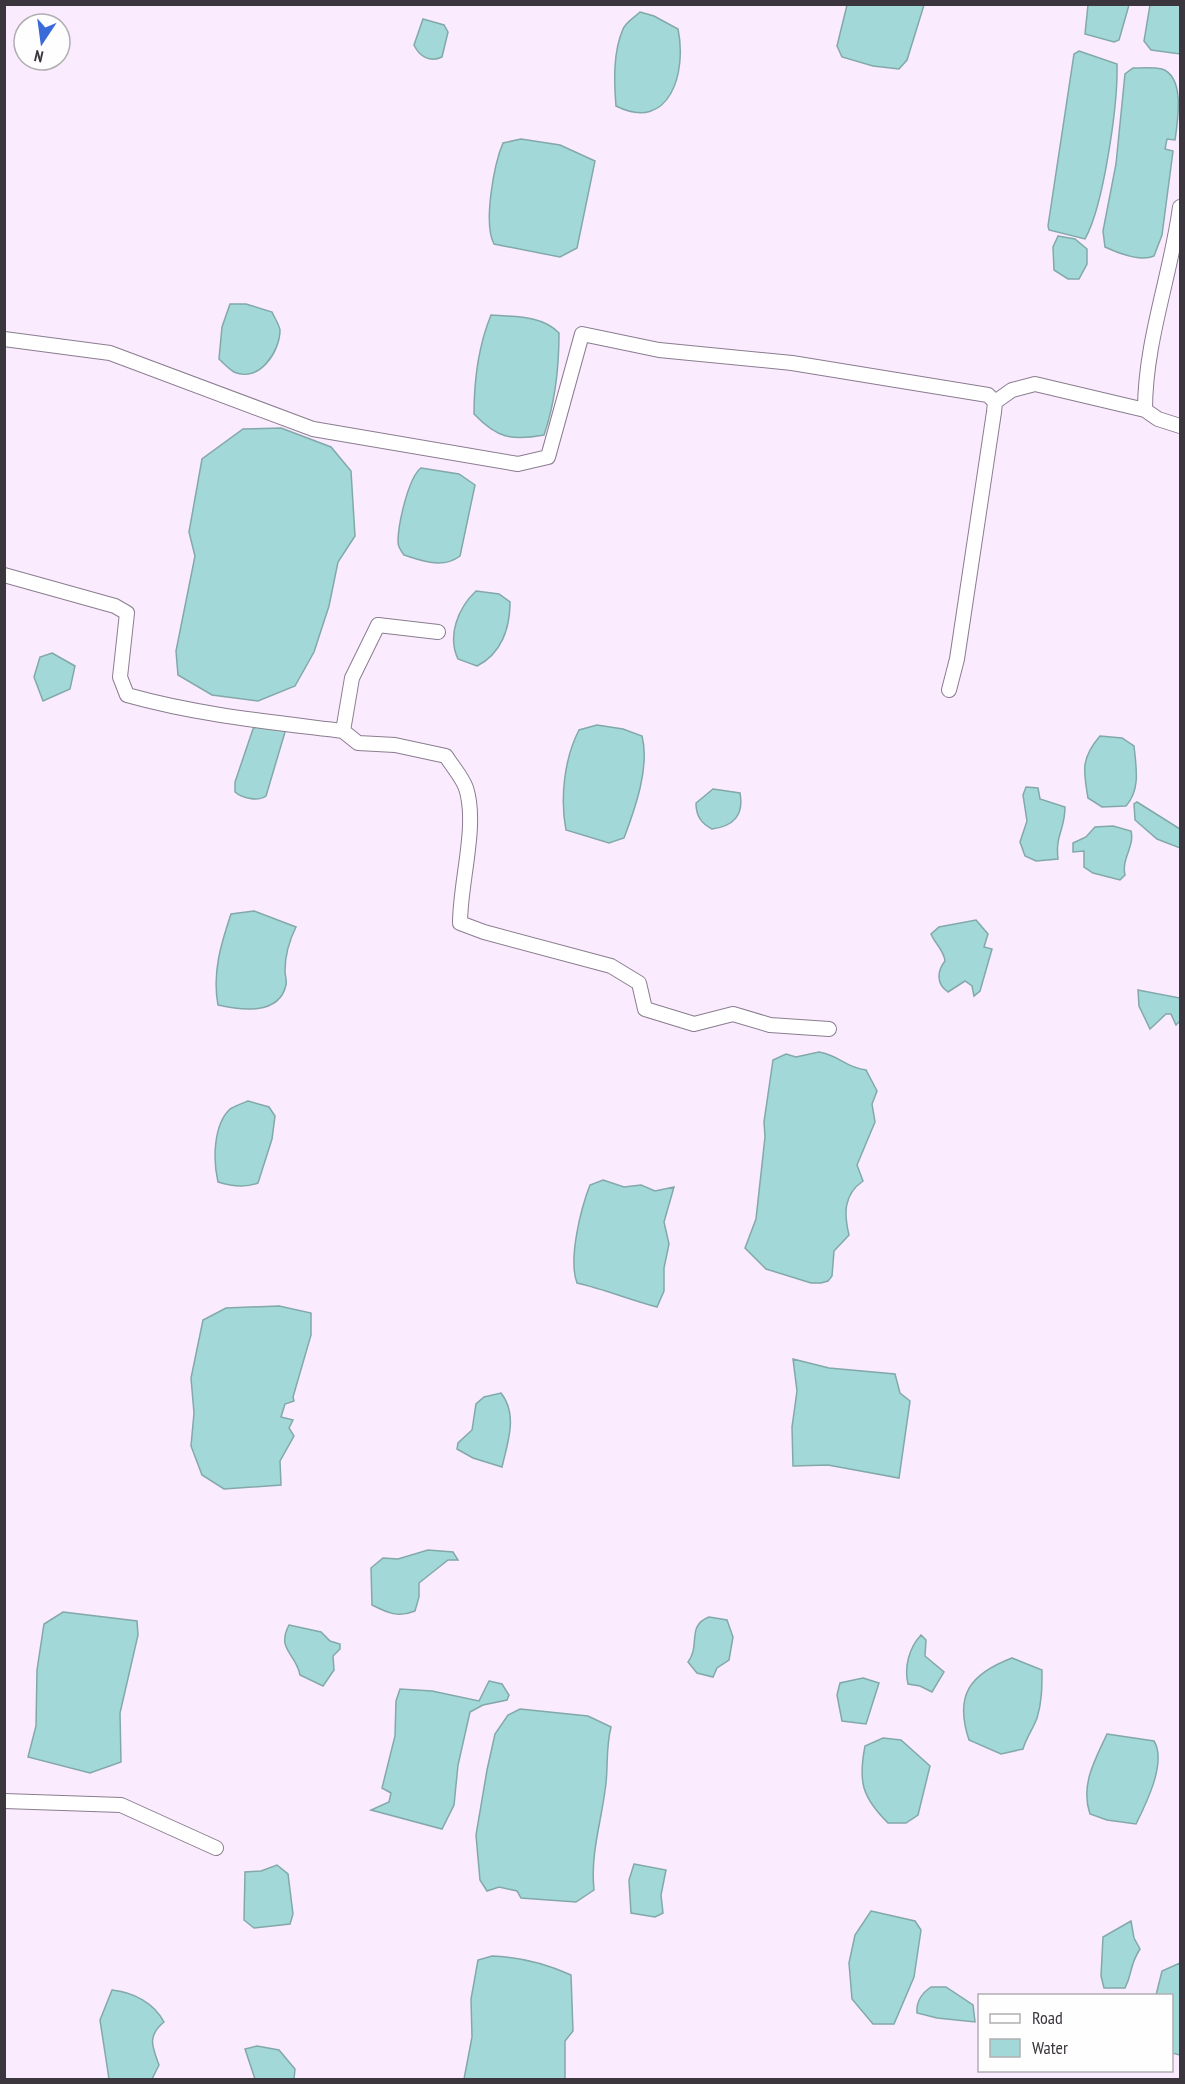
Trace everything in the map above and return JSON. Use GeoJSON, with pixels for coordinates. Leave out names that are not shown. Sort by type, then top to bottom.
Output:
{"type":"FeatureCollection","features":[{"type":"Feature","properties":{"kind":"street"},"geometry":{"type":"LineString","coordinates":[[1145,410],[1153,332],[1167,279],[1180,207]]}},
{"type":"Feature","properties":{"kind":"street"},"geometry":{"type":"LineString","coordinates":[[4,339],[110,353],[313,429],[518,464],[548,457],[582,334],[659,350],[792,363],[940,385],[988,394],[995,402]]}},
{"type":"Feature","properties":{"kind":"street"},"geometry":{"type":"LineString","coordinates":[[949,690],[957,659],[995,402],[1012,390],[1035,384],[1145,410],[1158,419],[1180,426]]}},
{"type":"Feature","properties":{"kind":"street"},"geometry":{"type":"LineString","coordinates":[[4,575],[115,606],[127,614],[120,677],[127,695],[161,705],[221,716],[343,731],[358,743],[395,745],[446,756],[466,787],[471,823],[460,892],[460,923],[484,932],[611,966],[639,983],[645,1009],[694,1024],[733,1014],[770,1025],[829,1029]]}},
{"type":"Feature","properties":{"kind":"street"},"geometry":{"type":"LineString","coordinates":[[343,731],[352,678],[378,625],[438,632]]}},
{"type":"Feature","properties":{"kind":"street"},"geometry":{"type":"LineString","coordinates":[[4,1801],[121,1805],[216,1848]]}},
{"type":"Feature","properties":{"kind":"water"},"geometry":{"type":"Polygon","coordinates":[[[847,5],[924,5],[907,60],[899,69],[873,66],[842,57],[837,46],[847,5]]]}},
{"type":"Feature","properties":{"kind":"water"},"geometry":{"type":"Polygon","coordinates":[[[1088,5],[1129,5],[1119,40],[1114,42],[1085,34],[1088,5]]]}},
{"type":"Feature","properties":{"kind":"water"},"geometry":{"type":"Polygon","coordinates":[[[1150,5],[1180,5],[1180,54],[1151,50],[1144,41],[1150,5]]]}},
{"type":"Feature","properties":{"kind":"water"},"geometry":{"type":"Polygon","coordinates":[[[640,12],[654,16],[678,29],[680,63],[671,94],[662,105],[650,111],[635,112],[616,106],[615,67],[617,47],[623,29],[640,12]]]}},
{"type":"Feature","properties":{"kind":"water"},"geometry":{"type":"Polygon","coordinates":[[[423,19],[444,25],[448,32],[442,57],[438,59],[425,57],[414,45],[423,19]]]}},
{"type":"Feature","properties":{"kind":"water"},"geometry":{"type":"Polygon","coordinates":[[[1079,51],[1117,64],[1115,103],[1104,179],[1092,223],[1085,239],[1049,230],[1048,226],[1074,54],[1079,51]]]}},
{"type":"Feature","properties":{"kind":"water"},"geometry":{"type":"Polygon","coordinates":[[[1133,68],[1159,68],[1169,73],[1177,89],[1178,100],[1175,140],[1167,139],[1165,149],[1173,151],[1162,235],[1154,256],[1148,258],[1129,256],[1105,247],[1103,231],[1116,164],[1125,74],[1133,68]]]}},
{"type":"Feature","properties":{"kind":"water"},"geometry":{"type":"Polygon","coordinates":[[[521,139],[560,145],[595,161],[577,248],[560,257],[494,244],[491,235],[491,194],[503,143],[521,139]]]}},
{"type":"Feature","properties":{"kind":"water"},"geometry":{"type":"Polygon","coordinates":[[[1058,236],[1075,239],[1087,249],[1087,264],[1079,279],[1068,279],[1054,270],[1053,247],[1058,236]]]}},
{"type":"Feature","properties":{"kind":"water"},"geometry":{"type":"Polygon","coordinates":[[[230,304],[246,304],[272,312],[280,330],[272,356],[260,369],[252,373],[234,372],[219,359],[222,327],[230,304]]]}},
{"type":"Feature","properties":{"kind":"water"},"geometry":{"type":"Polygon","coordinates":[[[491,315],[536,320],[545,323],[559,333],[556,384],[544,435],[522,438],[505,436],[490,428],[474,414],[478,364],[491,315]]]}},
{"type":"Feature","properties":{"kind":"water"},"geometry":{"type":"Polygon","coordinates":[[[281,428],[331,447],[351,471],[355,536],[338,562],[329,606],[314,652],[295,686],[258,701],[212,695],[178,675],[176,651],[195,556],[189,532],[202,459],[243,429],[281,428]]]}},
{"type":"Feature","properties":{"kind":"water"},"geometry":{"type":"Polygon","coordinates":[[[421,468],[459,474],[475,485],[460,556],[447,562],[433,563],[418,560],[404,555],[399,546],[398,534],[405,502],[412,481],[421,468]]]}},
{"type":"Feature","properties":{"kind":"water"},"geometry":{"type":"Polygon","coordinates":[[[476,591],[499,594],[510,602],[506,631],[498,648],[477,666],[458,659],[454,641],[459,614],[476,591]]]}},
{"type":"Feature","properties":{"kind":"water"},"geometry":{"type":"Polygon","coordinates":[[[52,653],[75,666],[70,689],[43,701],[34,677],[40,657],[52,653]]]}},
{"type":"Feature","properties":{"kind":"water"},"geometry":{"type":"Polygon","coordinates":[[[258,725],[283,728],[285,732],[266,796],[255,799],[235,792],[235,782],[253,729],[258,725]]]}},
{"type":"Feature","properties":{"kind":"water"},"geometry":{"type":"Polygon","coordinates":[[[597,725],[623,729],[642,736],[644,748],[640,788],[624,838],[609,843],[566,830],[564,818],[565,779],[574,741],[579,730],[597,725]]]}},
{"type":"Feature","properties":{"kind":"water"},"geometry":{"type":"Polygon","coordinates":[[[1100,736],[1122,738],[1134,746],[1136,785],[1126,806],[1102,807],[1088,798],[1085,765],[1089,751],[1100,736]]]}},
{"type":"Feature","properties":{"kind":"water"},"geometry":{"type":"Polygon","coordinates":[[[1026,787],[1038,788],[1040,799],[1065,807],[1057,851],[1058,859],[1036,861],[1025,856],[1020,842],[1027,821],[1023,795],[1026,787]]]}},
{"type":"Feature","properties":{"kind":"water"},"geometry":{"type":"Polygon","coordinates":[[[713,789],[740,793],[741,801],[739,813],[732,822],[712,829],[700,819],[696,803],[713,789]]]}},
{"type":"Feature","properties":{"kind":"water"},"geometry":{"type":"Polygon","coordinates":[[[1137,802],[1180,829],[1180,848],[1157,839],[1135,820],[1134,804],[1137,802]]]}},
{"type":"Feature","properties":{"kind":"water"},"geometry":{"type":"Polygon","coordinates":[[[1113,826],[1131,831],[1132,837],[1125,863],[1125,875],[1120,880],[1093,873],[1084,867],[1084,851],[1073,852],[1073,843],[1086,837],[1095,827],[1113,826]]]}},
{"type":"Feature","properties":{"kind":"water"},"geometry":{"type":"Polygon","coordinates":[[[254,911],[296,927],[287,954],[286,985],[276,1002],[267,1006],[247,1009],[218,1005],[217,970],[231,914],[254,911]]]}},
{"type":"Feature","properties":{"kind":"water"},"geometry":{"type":"Polygon","coordinates":[[[976,920],[988,934],[984,947],[992,949],[980,991],[974,996],[972,986],[965,981],[948,992],[941,985],[939,977],[940,969],[945,961],[944,957],[931,934],[939,927],[976,920]]]}},
{"type":"Feature","properties":{"kind":"water"},"geometry":{"type":"Polygon","coordinates":[[[1138,990],[1180,998],[1180,1021],[1176,1025],[1171,1014],[1166,1014],[1150,1029],[1139,1006],[1138,990]]]}},
{"type":"Feature","properties":{"kind":"water"},"geometry":{"type":"Polygon","coordinates":[[[819,1052],[866,1070],[877,1091],[872,1104],[875,1122],[857,1165],[863,1181],[856,1186],[848,1199],[846,1220],[849,1235],[834,1251],[832,1276],[828,1281],[811,1283],[766,1269],[745,1248],[756,1219],[765,1137],[764,1122],[773,1060],[786,1054],[796,1057],[819,1052]]]}},
{"type":"Feature","properties":{"kind":"water"},"geometry":{"type":"Polygon","coordinates":[[[248,1101],[269,1107],[275,1116],[272,1139],[258,1183],[238,1186],[218,1182],[215,1154],[220,1124],[230,1109],[248,1101]]]}},
{"type":"Feature","properties":{"kind":"water"},"geometry":{"type":"Polygon","coordinates":[[[603,1180],[624,1187],[641,1185],[655,1191],[674,1187],[664,1222],[669,1244],[664,1268],[664,1291],[657,1307],[577,1283],[575,1248],[583,1207],[590,1185],[603,1180]]]}},
{"type":"Feature","properties":{"kind":"water"},"geometry":{"type":"Polygon","coordinates":[[[279,1306],[311,1313],[311,1335],[293,1397],[294,1401],[285,1404],[281,1417],[293,1420],[289,1428],[294,1436],[280,1461],[281,1485],[224,1489],[202,1475],[191,1446],[194,1413],[191,1378],[203,1320],[226,1308],[279,1306]]]}},
{"type":"Feature","properties":{"kind":"water"},"geometry":{"type":"Polygon","coordinates":[[[793,1359],[829,1368],[895,1374],[900,1393],[910,1401],[899,1478],[828,1465],[793,1466],[792,1427],[797,1391],[793,1359]]]}},
{"type":"Feature","properties":{"kind":"water"},"geometry":{"type":"Polygon","coordinates":[[[501,1393],[506,1401],[510,1419],[509,1438],[502,1467],[473,1458],[457,1449],[458,1443],[472,1430],[476,1404],[484,1397],[501,1393]]]}},
{"type":"Feature","properties":{"kind":"water"},"geometry":{"type":"Polygon","coordinates":[[[428,1550],[453,1552],[458,1560],[448,1560],[419,1583],[419,1597],[415,1611],[393,1614],[372,1605],[371,1568],[383,1558],[398,1559],[428,1550]]]}},
{"type":"Feature","properties":{"kind":"water"},"geometry":{"type":"Polygon","coordinates":[[[63,1612],[137,1621],[138,1635],[120,1713],[121,1762],[90,1773],[28,1757],[36,1726],[37,1670],[44,1624],[63,1612]]]}},
{"type":"Feature","properties":{"kind":"water"},"geometry":{"type":"Polygon","coordinates":[[[709,1617],[727,1620],[733,1637],[729,1660],[717,1668],[713,1677],[697,1673],[688,1662],[694,1649],[698,1625],[709,1617]]]}},
{"type":"Feature","properties":{"kind":"water"},"geometry":{"type":"Polygon","coordinates":[[[289,1625],[321,1632],[330,1641],[340,1644],[340,1649],[333,1656],[334,1670],[323,1686],[300,1675],[286,1646],[286,1633],[289,1625]]]}},
{"type":"Feature","properties":{"kind":"water"},"geometry":{"type":"Polygon","coordinates":[[[921,1635],[926,1640],[925,1656],[944,1672],[932,1692],[920,1686],[908,1684],[909,1658],[913,1646],[921,1635]]]}},
{"type":"Feature","properties":{"kind":"water"},"geometry":{"type":"Polygon","coordinates":[[[1012,1658],[1042,1670],[1041,1700],[1037,1718],[1023,1749],[1001,1754],[969,1740],[963,1710],[969,1688],[976,1679],[997,1664],[1012,1658]]]}},
{"type":"Feature","properties":{"kind":"water"},"geometry":{"type":"Polygon","coordinates":[[[863,1678],[879,1683],[866,1724],[842,1721],[837,1695],[840,1683],[863,1678]]]}},
{"type":"Feature","properties":{"kind":"water"},"geometry":{"type":"Polygon","coordinates":[[[489,1681],[502,1684],[509,1695],[507,1700],[483,1705],[470,1712],[458,1765],[454,1805],[442,1829],[371,1810],[389,1802],[391,1793],[382,1788],[395,1736],[396,1701],[400,1689],[432,1691],[479,1701],[489,1681]]]}},
{"type":"Feature","properties":{"kind":"water"},"geometry":{"type":"Polygon","coordinates":[[[520,1709],[588,1716],[611,1727],[606,1783],[595,1850],[594,1890],[576,1902],[521,1898],[517,1891],[499,1887],[487,1891],[480,1880],[476,1835],[495,1734],[508,1715],[520,1709]]]}},
{"type":"Feature","properties":{"kind":"water"},"geometry":{"type":"Polygon","coordinates":[[[1107,1734],[1154,1741],[1157,1750],[1157,1771],[1154,1783],[1136,1824],[1107,1820],[1090,1814],[1087,1793],[1090,1773],[1107,1734]]]}},
{"type":"Feature","properties":{"kind":"water"},"geometry":{"type":"Polygon","coordinates":[[[883,1738],[901,1740],[930,1766],[918,1815],[906,1823],[888,1823],[872,1805],[864,1788],[862,1770],[865,1746],[883,1738]]]}},
{"type":"Feature","properties":{"kind":"water"},"geometry":{"type":"Polygon","coordinates":[[[634,1864],[666,1870],[661,1895],[663,1913],[655,1917],[631,1913],[629,1880],[634,1864]]]}},
{"type":"Feature","properties":{"kind":"water"},"geometry":{"type":"Polygon","coordinates":[[[277,1865],[288,1874],[293,1914],[290,1924],[254,1928],[244,1920],[245,1872],[261,1871],[277,1865]]]}},
{"type":"Feature","properties":{"kind":"water"},"geometry":{"type":"Polygon","coordinates":[[[871,1911],[915,1921],[921,1930],[914,1977],[894,2024],[873,2024],[852,1999],[849,1963],[855,1935],[871,1911]]]}},
{"type":"Feature","properties":{"kind":"water"},"geometry":{"type":"Polygon","coordinates":[[[1131,1921],[1134,1938],[1140,1949],[1125,1988],[1104,1988],[1101,1976],[1103,1937],[1131,1921]]]}},
{"type":"Feature","properties":{"kind":"water"},"geometry":{"type":"Polygon","coordinates":[[[492,1956],[533,1961],[571,1975],[573,2031],[565,2041],[565,2079],[464,2079],[472,2037],[471,1999],[478,1960],[492,1956]]]}},
{"type":"Feature","properties":{"kind":"water"},"geometry":{"type":"Polygon","coordinates":[[[1180,1963],[1180,2055],[1173,2053],[1173,1994],[1156,1994],[1162,1971],[1180,1963]]]}},
{"type":"Feature","properties":{"kind":"water"},"geometry":{"type":"Polygon","coordinates":[[[931,1987],[946,1987],[973,2005],[975,2022],[937,2018],[917,2013],[920,1998],[931,1987]]]}},
{"type":"Feature","properties":{"kind":"water"},"geometry":{"type":"Polygon","coordinates":[[[112,1990],[128,1993],[149,2004],[164,2022],[153,2037],[153,2047],[159,2065],[152,2079],[109,2079],[100,2020],[112,1990]]]}},
{"type":"Feature","properties":{"kind":"water"},"geometry":{"type":"Polygon","coordinates":[[[257,2046],[279,2050],[295,2069],[294,2079],[255,2079],[245,2049],[257,2046]]]}}]}
